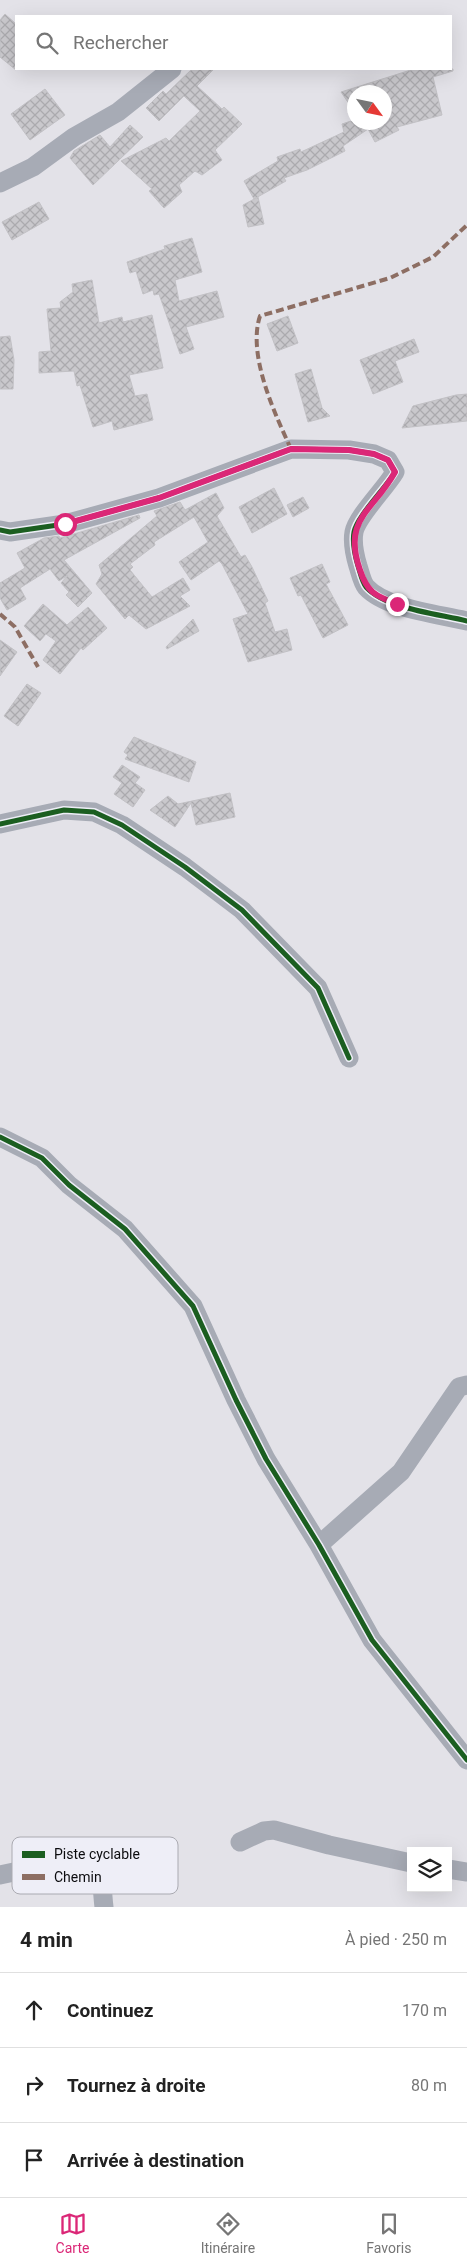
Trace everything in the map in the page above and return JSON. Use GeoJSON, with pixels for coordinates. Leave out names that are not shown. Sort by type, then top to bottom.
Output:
{"type":"FeatureCollection","features":[{"type":"Feature","properties":{"kind":"street"},"geometry":{"type":"LineString","coordinates":[[0,183],[33,168],[74,137],[118,112],[171,70]]}},
{"type":"Feature","properties":{"kind":"street"},"geometry":{"type":"LineString","coordinates":[[0,530],[10,532],[65,524],[159,498],[291,449],[349,450],[374,454],[388,460],[395,472],[388,485],[360,519],[354,531],[354,554],[365,586],[380,598],[397,604],[467,621]]}},
{"type":"Feature","properties":{"kind":"street"},"geometry":{"type":"LineString","coordinates":[[0,824],[64,810],[94,812],[122,825],[169,856],[242,910],[318,988],[349,1058]]}},
{"type":"Feature","properties":{"kind":"street"},"geometry":{"type":"LineString","coordinates":[[0,1136],[42,1158],[69,1185],[125,1229],[193,1306],[236,1400],[266,1459],[319,1545],[372,1640],[467,1760]]}},
{"type":"Feature","properties":{"kind":"street"},"geometry":{"type":"LineString","coordinates":[[319,1545],[401,1472],[459,1387],[467,1385]]}},
{"type":"Feature","properties":{"kind":"street"},"geometry":{"type":"LineString","coordinates":[[240,1842],[264,1831],[274,1830],[329,1845],[407,1862]]}},
{"type":"Feature","properties":{"kind":"street"},"geometry":{"type":"LineString","coordinates":[[452,1870],[467,1872]]}},
{"type":"Feature","properties":{"kind":"street"},"geometry":{"type":"LineString","coordinates":[[102,1894],[104,1907]]}},
{"type":"Feature","properties":{"kind":"building"},"geometry":{"type":"Polygon","coordinates":[[[5,14],[15,23],[15,69],[0,57],[0,20],[5,14]]]}},
{"type":"Feature","properties":{"kind":"building"},"geometry":{"type":"Polygon","coordinates":[[[453,69],[453,71],[433,77],[442,115],[397,127],[399,130],[375,142],[369,130],[392,130],[392,85],[363,85],[411,70],[453,69]]]}},
{"type":"Feature","properties":{"kind":"building"},"geometry":{"type":"Polygon","coordinates":[[[191,70],[213,70],[197,86],[242,124],[215,150],[222,160],[202,175],[195,171],[179,185],[182,192],[164,208],[149,191],[152,189],[121,161],[166,138],[169,141],[200,111],[184,96],[159,121],[146,108],[163,91],[166,94],[191,70]]]}},
{"type":"Feature","properties":{"kind":"building"},"geometry":{"type":"Polygon","coordinates":[[[45,89],[65,115],[30,140],[11,114],[45,89]]]}},
{"type":"Feature","properties":{"kind":"building"},"geometry":{"type":"Polygon","coordinates":[[[347,90],[347,101],[341,92],[347,90]]]}},
{"type":"Feature","properties":{"kind":"building"},"geometry":{"type":"Polygon","coordinates":[[[347,122],[347,130],[367,130],[343,146],[345,151],[307,170],[284,178],[286,181],[254,199],[244,181],[278,161],[277,157],[300,149],[301,152],[344,132],[342,124],[347,122]]]}},
{"type":"Feature","properties":{"kind":"building"},"geometry":{"type":"Polygon","coordinates":[[[130,125],[143,137],[93,185],[70,158],[74,151],[100,135],[110,147],[130,125]]]}},
{"type":"Feature","properties":{"kind":"building"},"geometry":{"type":"Polygon","coordinates":[[[258,197],[264,224],[248,227],[243,205],[258,197]]]}},
{"type":"Feature","properties":{"kind":"building"},"geometry":{"type":"Polygon","coordinates":[[[39,202],[49,219],[12,240],[2,222],[39,202]]]}},
{"type":"Feature","properties":{"kind":"building"},"geometry":{"type":"Polygon","coordinates":[[[192,238],[202,272],[175,280],[179,301],[217,291],[224,317],[186,327],[194,349],[180,354],[159,294],[154,295],[153,290],[143,294],[136,271],[130,273],[127,262],[165,249],[164,246],[192,238]]]}},
{"type":"Feature","properties":{"kind":"building"},"geometry":{"type":"Polygon","coordinates":[[[92,280],[99,323],[122,317],[123,322],[152,315],[163,368],[129,375],[135,396],[147,394],[153,420],[114,430],[112,421],[93,427],[80,385],[77,386],[74,371],[39,373],[39,352],[51,351],[47,309],[61,308],[60,302],[73,292],[72,284],[92,280]]]}},
{"type":"Feature","properties":{"kind":"building"},"geometry":{"type":"Polygon","coordinates":[[[288,316],[298,343],[277,351],[267,324],[288,316]]]}},
{"type":"Feature","properties":{"kind":"building"},"geometry":{"type":"Polygon","coordinates":[[[10,336],[14,360],[13,389],[0,389],[0,337],[10,336]]]}},
{"type":"Feature","properties":{"kind":"building"},"geometry":{"type":"Polygon","coordinates":[[[414,339],[419,352],[395,361],[403,382],[373,394],[360,360],[414,339]]]}},
{"type":"Feature","properties":{"kind":"building"},"geometry":{"type":"Polygon","coordinates":[[[311,369],[322,408],[330,416],[308,422],[295,374],[311,369]]]}},
{"type":"Feature","properties":{"kind":"building"},"geometry":{"type":"Polygon","coordinates":[[[467,394],[467,421],[402,428],[413,406],[467,394]]]}},
{"type":"Feature","properties":{"kind":"building"},"geometry":{"type":"Polygon","coordinates":[[[274,488],[287,514],[252,533],[239,507],[274,488]]]}},
{"type":"Feature","properties":{"kind":"building"},"geometry":{"type":"Polygon","coordinates":[[[216,493],[224,508],[217,516],[241,557],[245,555],[252,567],[268,601],[265,603],[275,632],[287,629],[292,650],[248,662],[233,619],[248,614],[222,564],[219,561],[191,580],[179,562],[208,542],[194,517],[154,542],[155,545],[130,564],[133,567],[130,570],[152,597],[183,578],[190,590],[180,596],[190,606],[146,629],[129,615],[125,619],[96,584],[102,574],[99,565],[157,516],[154,511],[180,502],[185,510],[216,493]]]}},
{"type":"Feature","properties":{"kind":"building"},"geometry":{"type":"Polygon","coordinates":[[[303,497],[309,508],[293,517],[287,505],[303,497]]]}},
{"type":"Feature","properties":{"kind":"building"},"geometry":{"type":"Polygon","coordinates":[[[139,515],[140,518],[64,560],[92,593],[78,607],[66,595],[69,592],[61,583],[68,575],[59,581],[50,569],[20,588],[26,599],[7,610],[0,598],[0,583],[25,568],[17,553],[44,538],[59,536],[60,538],[139,515]]]}},
{"type":"Feature","properties":{"kind":"building"},"geometry":{"type":"Polygon","coordinates":[[[322,564],[330,582],[326,584],[348,625],[323,638],[301,595],[298,596],[290,578],[322,564]]]}},
{"type":"Feature","properties":{"kind":"building"},"geometry":{"type":"Polygon","coordinates":[[[43,604],[67,625],[88,607],[107,628],[83,650],[81,648],[60,674],[43,660],[56,641],[46,634],[40,641],[24,626],[43,604]]]}},
{"type":"Feature","properties":{"kind":"building"},"geometry":{"type":"Polygon","coordinates":[[[193,619],[199,631],[167,649],[166,647],[193,619]]]}},
{"type":"Feature","properties":{"kind":"building"},"geometry":{"type":"Polygon","coordinates":[[[0,640],[17,652],[0,676],[0,640]]]}},
{"type":"Feature","properties":{"kind":"building"},"geometry":{"type":"Polygon","coordinates":[[[27,684],[41,693],[18,726],[4,716],[27,684]]]}},
{"type":"Feature","properties":{"kind":"building"},"geometry":{"type":"Polygon","coordinates":[[[134,737],[196,762],[189,782],[125,759],[128,755],[124,752],[134,737]]]}},
{"type":"Feature","properties":{"kind":"building"},"geometry":{"type":"Polygon","coordinates":[[[122,765],[140,777],[135,783],[145,790],[133,807],[114,794],[122,783],[113,777],[122,765]]]}},
{"type":"Feature","properties":{"kind":"building"},"geometry":{"type":"Polygon","coordinates":[[[230,793],[235,817],[196,825],[191,803],[175,827],[150,810],[168,796],[178,804],[230,793]]]}},
{"type":"Feature","properties":{"kind":"marked path"},"geometry":{"type":"LineString","coordinates":[[291,449],[271,402],[260,366],[257,348],[257,331],[260,316],[390,278],[433,257],[467,225]]}},
{"type":"Feature","properties":{"kind":"marked path"},"geometry":{"type":"LineString","coordinates":[[0,614],[15,627],[38,667]]}},
{"type":"Feature","properties":{"kind":"cycle path"},"geometry":{"type":"LineString","coordinates":[[0,530],[10,532],[65,524],[159,498],[291,449],[349,450],[374,454],[388,460],[395,472],[360,518],[354,532],[355,554],[361,577],[366,587],[386,601],[399,606],[467,621]]}},
{"type":"Feature","properties":{"kind":"cycle path"},"geometry":{"type":"LineString","coordinates":[[0,824],[64,810],[94,812],[122,825],[185,867],[242,910],[318,988],[349,1058]]}},
{"type":"Feature","properties":{"kind":"cycle path"},"geometry":{"type":"LineString","coordinates":[[0,1137],[42,1158],[69,1185],[125,1229],[193,1306],[236,1400],[266,1459],[319,1545],[372,1640],[467,1760]]}},
{"type":"Feature","properties":{"kind":"route"},"geometry":{"type":"LineString","coordinates":[[65,524],[159,498],[291,449],[349,450],[374,454],[388,460],[395,472],[388,485],[360,519],[354,531],[354,554],[365,586],[380,598],[397,604]]}}]}
